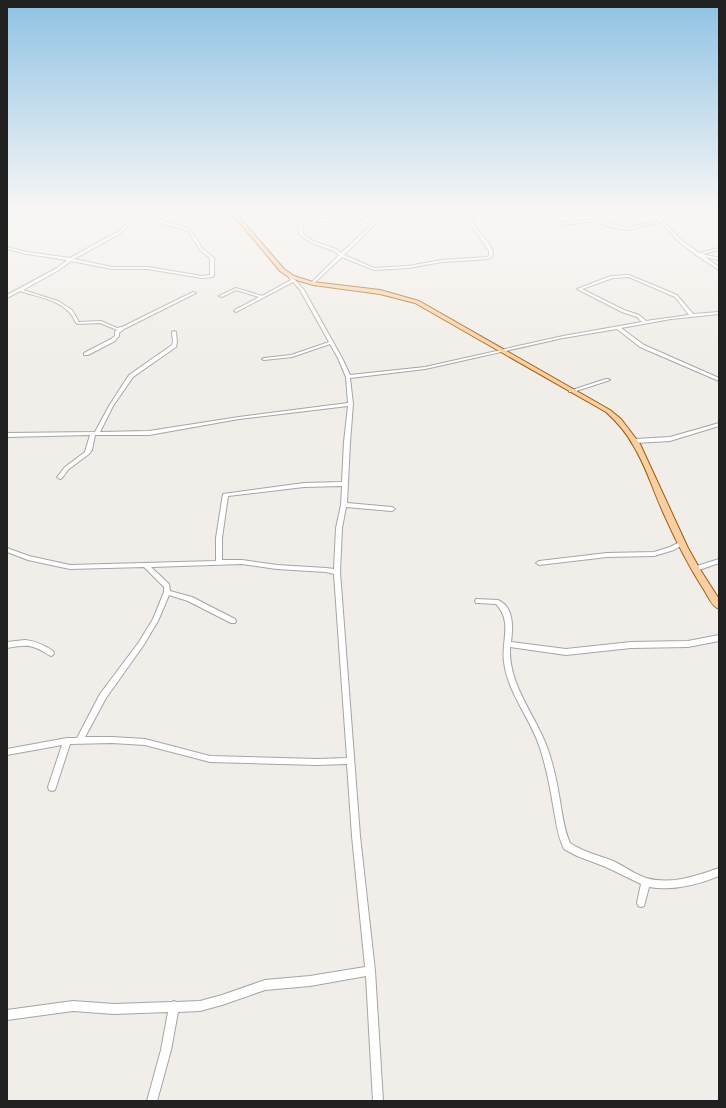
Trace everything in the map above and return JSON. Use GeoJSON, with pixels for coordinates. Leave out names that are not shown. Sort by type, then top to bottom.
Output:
{"type":"FeatureCollection","features":[{"type":"Feature","properties":{"kind":"main road"},"geometry":{"type":"LineString","coordinates":[[276,263],[288,274],[314,283],[380,292],[417,302],[608,411],[620,420],[635,441],[682,543],[719,606]]}},
{"type":"Feature","properties":{"kind":"street"},"geometry":{"type":"LineString","coordinates":[[7,298],[66,263]]}},
{"type":"Feature","properties":{"kind":"street"},"geometry":{"type":"LineString","coordinates":[[92,263],[112,268],[148,268],[202,277],[212,276],[212,263]]}},
{"type":"Feature","properties":{"kind":"street"},"geometry":{"type":"LineString","coordinates":[[314,283],[334,263]]}},
{"type":"Feature","properties":{"kind":"street"},"geometry":{"type":"LineString","coordinates":[[361,263],[378,269],[408,267],[432,263]]}},
{"type":"Feature","properties":{"kind":"street"},"geometry":{"type":"LineString","coordinates":[[710,263],[719,269]]}},
{"type":"Feature","properties":{"kind":"street"},"geometry":{"type":"LineString","coordinates":[[288,274],[302,290],[330,343],[340,358],[348,377],[351,404],[347,442],[344,505],[339,528],[337,572],[356,836],[370,970],[378,1101]]}},
{"type":"Feature","properties":{"kind":"street"},"geometry":{"type":"LineString","coordinates":[[645,322],[638,316],[622,311],[579,289],[612,277],[629,276],[676,296],[692,315]]}},
{"type":"Feature","properties":{"kind":"street"},"geometry":{"type":"LineString","coordinates":[[236,311],[294,280]]}},
{"type":"Feature","properties":{"kind":"street"},"geometry":{"type":"LineString","coordinates":[[221,296],[238,289],[262,297]]}},
{"type":"Feature","properties":{"kind":"street"},"geometry":{"type":"LineString","coordinates":[[20,290],[56,301],[70,311],[78,322],[101,322],[117,328],[123,328]]}},
{"type":"Feature","properties":{"kind":"street"},"geometry":{"type":"LineString","coordinates":[[86,354],[113,340],[117,336],[117,332],[123,328],[194,293]]}},
{"type":"Feature","properties":{"kind":"street"},"geometry":{"type":"LineString","coordinates":[[348,377],[425,368],[563,337],[645,322],[692,315],[719,314]]}},
{"type":"Feature","properties":{"kind":"street"},"geometry":{"type":"LineString","coordinates":[[617,327],[642,346],[719,380]]}},
{"type":"Feature","properties":{"kind":"street"},"geometry":{"type":"LineString","coordinates":[[60,477],[67,468],[87,453],[95,434],[111,406],[131,376],[174,346],[174,332]]}},
{"type":"Feature","properties":{"kind":"street"},"geometry":{"type":"LineString","coordinates":[[264,359],[292,356],[330,343]]}},
{"type":"Feature","properties":{"kind":"street"},"geometry":{"type":"LineString","coordinates":[[571,391],[608,380]]}},
{"type":"Feature","properties":{"kind":"street"},"geometry":{"type":"LineString","coordinates":[[7,435],[149,433],[232,419],[351,404]]}},
{"type":"Feature","properties":{"kind":"street"},"geometry":{"type":"LineString","coordinates":[[635,441],[670,438],[719,424]]}},
{"type":"Feature","properties":{"kind":"street"},"geometry":{"type":"LineString","coordinates":[[219,562],[219,538],[225,495],[304,485],[345,484]]}},
{"type":"Feature","properties":{"kind":"street"},"geometry":{"type":"LineString","coordinates":[[344,505],[392,509]]}},
{"type":"Feature","properties":{"kind":"street"},"geometry":{"type":"LineString","coordinates":[[539,563],[610,555],[652,555],[663,553],[682,543]]}},
{"type":"Feature","properties":{"kind":"street"},"geometry":{"type":"LineString","coordinates":[[7,550],[28,558],[70,567],[146,566],[242,562],[277,567],[337,572]]}},
{"type":"Feature","properties":{"kind":"street"},"geometry":{"type":"LineString","coordinates":[[696,569],[719,561]]}},
{"type":"Feature","properties":{"kind":"street"},"geometry":{"type":"LineString","coordinates":[[80,740],[103,696],[141,644],[156,619],[167,592],[167,586],[146,566]]}},
{"type":"Feature","properties":{"kind":"street"},"geometry":{"type":"LineString","coordinates":[[167,592],[190,599],[233,622]]}},
{"type":"Feature","properties":{"kind":"street"},"geometry":{"type":"LineString","coordinates":[[478,601],[498,602],[504,606],[508,615],[510,627],[507,644],[507,660],[510,677],[522,705],[535,726],[543,746],[550,767],[567,846],[576,852],[616,867],[646,882],[663,884],[676,883],[708,877],[719,872]]}},
{"type":"Feature","properties":{"kind":"street"},"geometry":{"type":"LineString","coordinates":[[507,644],[566,652],[631,645],[688,644],[719,638]]}},
{"type":"Feature","properties":{"kind":"street"},"geometry":{"type":"LineString","coordinates":[[7,645],[32,643],[39,644],[51,653]]}},
{"type":"Feature","properties":{"kind":"street"},"geometry":{"type":"LineString","coordinates":[[7,752],[80,740],[145,742],[210,759],[351,762]]}},
{"type":"Feature","properties":{"kind":"street"},"geometry":{"type":"LineString","coordinates":[[52,787],[67,741]]}},
{"type":"Feature","properties":{"kind":"street"},"geometry":{"type":"LineString","coordinates":[[641,903],[646,882]]}},
{"type":"Feature","properties":{"kind":"street"},"geometry":{"type":"LineString","coordinates":[[7,1015],[73,1006],[114,1009],[200,1006],[265,985],[310,981],[370,970]]}},
{"type":"Feature","properties":{"kind":"street"},"geometry":{"type":"LineString","coordinates":[[152,1101],[166,1050],[174,1006]]}}]}
